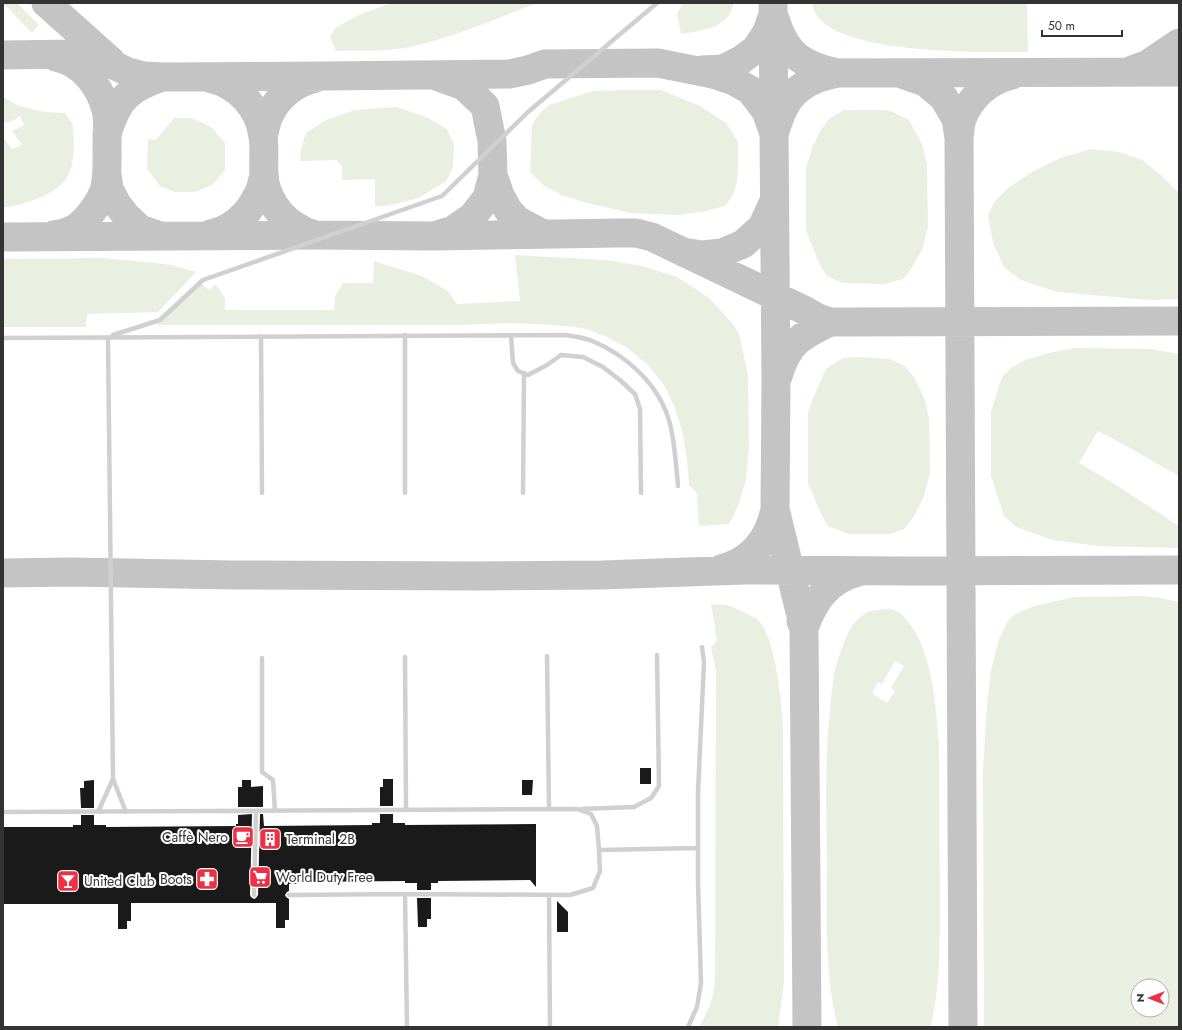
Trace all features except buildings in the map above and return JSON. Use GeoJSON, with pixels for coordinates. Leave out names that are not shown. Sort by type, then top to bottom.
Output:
{"type":"FeatureCollection","features":[{"type":"Feature","properties":{"kind":"lane"},"geometry":{"type":"LineString","coordinates":[[108,337],[160,320],[203,280],[442,196],[528,112],[657,3]]}},
{"type":"Feature","properties":{"kind":"lane"},"geometry":{"type":"LineString","coordinates":[[511,335],[513,363],[518,371],[528,375],[561,356],[583,357],[603,367],[635,394],[640,409],[641,493]]}},
{"type":"Feature","properties":{"kind":"lane"},"geometry":{"type":"LineString","coordinates":[[3,338],[566,335],[589,340],[621,357],[635,368],[657,394],[670,423],[678,486]]}},
{"type":"Feature","properties":{"kind":"lane"},"geometry":{"type":"LineString","coordinates":[[261,336],[262,493]]}},
{"type":"Feature","properties":{"kind":"lane"},"geometry":{"type":"LineString","coordinates":[[405,336],[405,493]]}},
{"type":"Feature","properties":{"kind":"lane"},"geometry":{"type":"LineString","coordinates":[[108,337],[112,779],[126,812]]}},
{"type":"Feature","properties":{"kind":"lane"},"geometry":{"type":"LineString","coordinates":[[523,493],[524,373]]}},
{"type":"Feature","properties":{"kind":"lane"},"geometry":{"type":"LineString","coordinates":[[688,1027],[697,1007],[701,983],[698,883],[698,792],[704,662],[702,647]]}},
{"type":"Feature","properties":{"kind":"lane"},"geometry":{"type":"LineString","coordinates":[[3,812],[549,810],[634,807],[652,798],[659,786],[657,655]]}},
{"type":"Feature","properties":{"kind":"lane"},"geometry":{"type":"LineString","coordinates":[[405,656],[406,810]]}},
{"type":"Feature","properties":{"kind":"lane"},"geometry":{"type":"LineString","coordinates":[[547,656],[549,810]]}},
{"type":"Feature","properties":{"kind":"lane"},"geometry":{"type":"LineString","coordinates":[[262,658],[262,772],[273,780],[275,811]]}},
{"type":"Feature","properties":{"kind":"lane"},"geometry":{"type":"LineString","coordinates":[[98,812],[112,779]]}},
{"type":"Feature","properties":{"kind":"lane"},"geometry":{"type":"LineString","coordinates":[[289,895],[570,895],[593,888],[600,871],[597,826],[591,814],[577,809]]}},
{"type":"Feature","properties":{"kind":"lane"},"geometry":{"type":"LineString","coordinates":[[254,895],[256,811]]}},
{"type":"Feature","properties":{"kind":"lane"},"geometry":{"type":"LineString","coordinates":[[599,850],[698,848]]}},
{"type":"Feature","properties":{"kind":"lane"},"geometry":{"type":"LineString","coordinates":[[405,894],[407,1027]]}},
{"type":"Feature","properties":{"kind":"lane"},"geometry":{"type":"LineString","coordinates":[[549,895],[550,1027]]}},
{"type":"Feature","properties":{"kind":"green space"},"geometry":{"type":"Polygon","coordinates":[[[3,3],[17,3],[39,25],[32,33],[3,3]]]}},
{"type":"Feature","properties":{"kind":"green space"},"geometry":{"type":"Polygon","coordinates":[[[391,3],[537,3],[471,28],[421,44],[387,50],[336,51],[330,37],[335,28],[359,15],[391,3]]]}},
{"type":"Feature","properties":{"kind":"green space"},"geometry":{"type":"Polygon","coordinates":[[[683,3],[734,3],[729,15],[719,24],[701,31],[681,34],[677,14],[683,3]]]}},
{"type":"Feature","properties":{"kind":"green space"},"geometry":{"type":"Polygon","coordinates":[[[812,3],[1067,3],[1027,4],[1028,52],[978,52],[907,48],[872,42],[842,33],[821,21],[812,3]]]}},
{"type":"Feature","properties":{"kind":"green space"},"geometry":{"type":"Polygon","coordinates":[[[661,90],[700,106],[726,123],[738,142],[738,164],[737,182],[733,195],[725,206],[706,211],[678,215],[631,213],[587,203],[562,195],[543,185],[530,172],[532,125],[539,114],[549,105],[593,91],[661,90]]]}},
{"type":"Feature","properties":{"kind":"green space"},"geometry":{"type":"Polygon","coordinates":[[[3,97],[19,106],[45,112],[65,113],[72,123],[74,145],[70,171],[62,184],[47,194],[29,202],[3,208],[3,137],[12,149],[22,145],[12,131],[24,125],[20,116],[10,122],[3,122],[3,97]]]}},
{"type":"Feature","properties":{"kind":"green space"},"geometry":{"type":"Polygon","coordinates":[[[397,107],[428,118],[447,129],[454,145],[453,167],[446,181],[419,198],[387,206],[375,206],[375,179],[342,180],[342,166],[336,160],[300,161],[301,149],[306,133],[326,120],[355,110],[397,107]]]}},
{"type":"Feature","properties":{"kind":"green space"},"geometry":{"type":"Polygon","coordinates":[[[844,110],[886,110],[893,112],[909,120],[922,144],[927,164],[928,227],[922,250],[911,269],[903,279],[884,284],[842,283],[827,276],[820,265],[806,230],[806,168],[812,148],[820,131],[829,119],[844,110]]]}},
{"type":"Feature","properties":{"kind":"green space"},"geometry":{"type":"Polygon","coordinates":[[[174,118],[192,118],[211,127],[225,143],[225,170],[212,185],[195,192],[175,192],[160,186],[147,169],[148,139],[156,140],[174,118]]]}},
{"type":"Feature","properties":{"kind":"green space"},"geometry":{"type":"Polygon","coordinates":[[[1091,149],[1119,152],[1142,160],[1161,175],[1177,191],[1179,195],[1179,299],[1151,300],[1057,292],[1021,280],[1004,267],[993,243],[988,215],[995,201],[1009,187],[1032,172],[1060,158],[1091,149]]]}},
{"type":"Feature","properties":{"kind":"green space"},"geometry":{"type":"Polygon","coordinates":[[[515,255],[605,260],[642,266],[677,277],[709,298],[733,324],[739,334],[748,375],[749,446],[746,479],[739,504],[729,524],[699,526],[697,493],[689,485],[687,459],[682,430],[674,405],[664,385],[648,365],[626,347],[605,336],[583,328],[511,323],[462,325],[156,325],[200,282],[209,290],[216,284],[225,299],[225,310],[334,310],[335,296],[343,283],[373,283],[374,261],[422,276],[448,291],[457,304],[520,301],[515,255]]]}},
{"type":"Feature","properties":{"kind":"green space"},"geometry":{"type":"Polygon","coordinates":[[[105,258],[172,265],[196,272],[158,312],[87,314],[86,327],[3,327],[3,259],[105,258]]]}},
{"type":"Feature","properties":{"kind":"green space"},"geometry":{"type":"Polygon","coordinates":[[[1074,348],[1151,349],[1179,354],[1179,476],[1098,431],[1079,463],[1113,483],[1179,526],[1179,548],[1098,546],[1053,540],[1016,527],[1004,516],[991,476],[991,412],[1003,376],[1011,368],[1023,361],[1048,353],[1074,348]]]}},
{"type":"Feature","properties":{"kind":"green space"},"geometry":{"type":"Polygon","coordinates":[[[858,357],[889,359],[904,365],[914,377],[925,400],[929,419],[930,473],[924,496],[915,515],[904,529],[890,534],[848,534],[828,526],[820,512],[808,483],[808,413],[813,398],[826,369],[843,358],[858,357]]]}},
{"type":"Feature","properties":{"kind":"green space"},"geometry":{"type":"Polygon","coordinates":[[[1140,596],[1179,602],[1179,1027],[984,1027],[983,771],[987,705],[991,670],[999,639],[1008,621],[1014,615],[1034,606],[1075,597],[1140,596]]]}},
{"type":"Feature","properties":{"kind":"green space"},"geometry":{"type":"Polygon","coordinates":[[[711,604],[730,606],[757,619],[769,639],[776,669],[783,726],[784,983],[778,1027],[699,1027],[710,1005],[715,980],[716,671],[711,647],[717,641],[711,604]]]}},
{"type":"Feature","properties":{"kind":"green space"},"geometry":{"type":"Polygon","coordinates":[[[891,609],[903,616],[921,643],[931,676],[936,711],[939,743],[940,920],[939,968],[936,997],[931,1027],[838,1027],[830,986],[827,943],[826,803],[828,728],[832,688],[834,674],[840,654],[853,625],[860,617],[868,612],[891,609]],[[895,661],[882,684],[878,682],[872,693],[887,703],[895,691],[891,688],[904,666],[895,661]]]}},
{"type":"Feature","properties":{"kind":"taxiway"},"geometry":{"type":"LineString","coordinates":[[46,3],[111,61]]}},
{"type":"Feature","properties":{"kind":"taxiway"},"geometry":{"type":"LineString","coordinates":[[773,3],[776,383],[775,509],[804,628],[807,1027]]}},
{"type":"Feature","properties":{"kind":"taxiway"},"geometry":{"type":"LineString","coordinates":[[702,70],[723,69],[741,60],[756,49],[767,32],[772,17]]}},
{"type":"Feature","properties":{"kind":"taxiway"},"geometry":{"type":"LineString","coordinates":[[775,19],[784,42],[790,50],[805,62],[837,73]]}},
{"type":"Feature","properties":{"kind":"taxiway"},"geometry":{"type":"LineString","coordinates":[[1132,70],[1148,64],[1179,43]]}},
{"type":"Feature","properties":{"kind":"taxiway"},"geometry":{"type":"LineString","coordinates":[[3,55],[75,54],[99,58],[128,72],[144,76],[163,77],[509,74],[528,70],[545,64],[658,63],[713,74],[734,81],[750,90],[766,111],[774,134],[780,116],[793,94],[807,83],[821,77],[837,73]]}},
{"type":"Feature","properties":{"kind":"taxiway"},"geometry":{"type":"LineString","coordinates":[[54,235],[72,230],[81,224],[101,198],[107,176],[108,127],[106,110],[94,84],[88,76],[74,64],[56,57]]}},
{"type":"Feature","properties":{"kind":"taxiway"},"geometry":{"type":"LineString","coordinates":[[819,73],[1179,72]]}},
{"type":"Feature","properties":{"kind":"taxiway"},"geometry":{"type":"LineString","coordinates":[[899,73],[925,82],[944,98],[956,119],[959,138],[963,1027]]}},
{"type":"Feature","properties":{"kind":"taxiway"},"geometry":{"type":"LineString","coordinates":[[959,138],[962,119],[970,103],[975,97],[988,85],[1012,75]]}},
{"type":"Feature","properties":{"kind":"taxiway"},"geometry":{"type":"LineString","coordinates":[[107,134],[115,112],[126,97],[141,86],[163,77]]}},
{"type":"Feature","properties":{"kind":"taxiway"},"geometry":{"type":"LineString","coordinates":[[439,77],[464,86],[485,106],[492,141],[493,175],[500,195],[508,210],[517,220],[543,234]]}},
{"type":"Feature","properties":{"kind":"taxiway"},"geometry":{"type":"LineString","coordinates":[[209,78],[220,81],[238,92],[252,107],[261,126],[264,142],[264,169],[267,191],[275,206],[286,219],[293,225],[315,235]]}},
{"type":"Feature","properties":{"kind":"taxiway"},"geometry":{"type":"LineString","coordinates":[[263,137],[266,123],[272,109],[282,97],[288,91],[301,83],[316,78]]}},
{"type":"Feature","properties":{"kind":"taxiway"},"geometry":{"type":"LineString","coordinates":[[107,174],[109,189],[117,204],[127,217],[140,229],[160,236]]}},
{"type":"Feature","properties":{"kind":"taxiway"},"geometry":{"type":"LineString","coordinates":[[210,234],[225,229],[238,221],[244,215],[254,203],[264,175]]}},
{"type":"Feature","properties":{"kind":"taxiway"},"geometry":{"type":"LineString","coordinates":[[440,234],[453,230],[472,217],[487,198],[493,175]]}},
{"type":"Feature","properties":{"kind":"taxiway"},"geometry":{"type":"LineString","coordinates":[[689,253],[703,255],[722,253],[743,244],[762,227],[774,201]]}},
{"type":"Feature","properties":{"kind":"taxiway"},"geometry":{"type":"LineString","coordinates":[[3,237],[316,235],[433,236],[636,233],[652,237],[818,318],[830,322],[1179,321]]}},
{"type":"Feature","properties":{"kind":"taxiway"},"geometry":{"type":"LineString","coordinates":[[778,376],[786,356],[796,342],[830,322]]}},
{"type":"Feature","properties":{"kind":"taxiway"},"geometry":{"type":"LineString","coordinates":[[721,569],[742,561],[757,548],[768,530],[775,509],[775,512]]}},
{"type":"Feature","properties":{"kind":"taxiway"},"geometry":{"type":"LineString","coordinates":[[3,573],[72,572],[233,575],[475,576],[602,575],[744,570],[1179,570]]}},
{"type":"Feature","properties":{"kind":"taxiway"},"geometry":{"type":"LineString","coordinates":[[801,621],[804,628],[812,609],[830,586],[838,580],[858,572]]}},
{"type":"Feature","properties":{"kind":"place","name":"Caffè Nero"},"geometry":{"type":"Point","coordinates":[243,837]}},
{"type":"Feature","properties":{"kind":"place","name":"Terminal 2B"},"geometry":{"type":"Point","coordinates":[270,839]}},
{"type":"Feature","properties":{"kind":"place","name":"World Duty Free"},"geometry":{"type":"Point","coordinates":[260,877]}},
{"type":"Feature","properties":{"kind":"place","name":"Boots"},"geometry":{"type":"Point","coordinates":[207,879]}},
{"type":"Feature","properties":{"kind":"place","name":"United Club"},"geometry":{"type":"Point","coordinates":[68,881]}}]}
